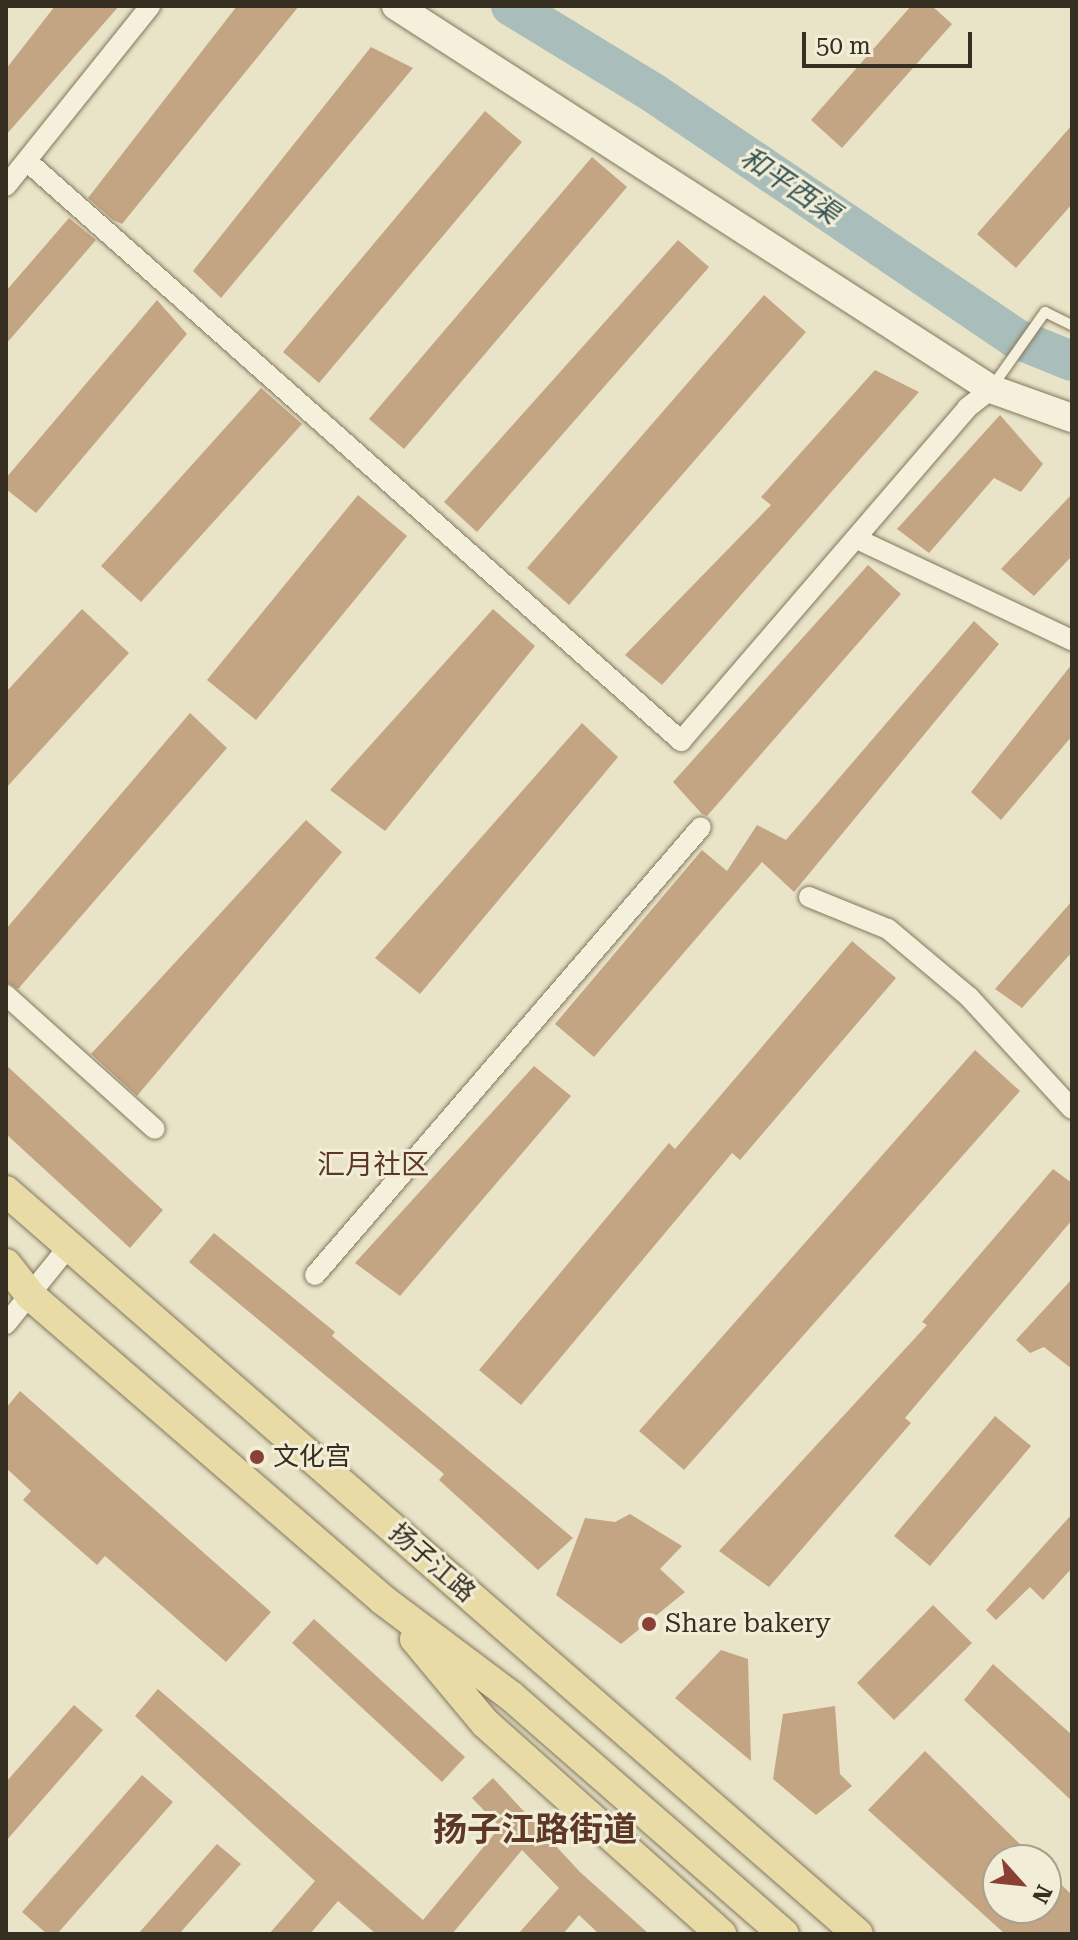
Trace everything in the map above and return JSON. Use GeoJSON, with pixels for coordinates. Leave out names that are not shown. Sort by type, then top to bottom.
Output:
{"type":"FeatureCollection","features":[{"type":"Feature","properties":{"kind":"main road","name":"扬子江路"},"geometry":{"type":"LineString","coordinates":[[6,1191],[858,1934]]}},
{"type":"Feature","properties":{"kind":"main road"},"geometry":{"type":"LineString","coordinates":[[6,1264],[18,1290],[383,1600],[511,1696],[784,1934]]}},
{"type":"Feature","properties":{"kind":"main road"},"geometry":{"type":"LineString","coordinates":[[383,1600],[485,1723],[721,1934]]}},
{"type":"Feature","properties":{"kind":"street"},"geometry":{"type":"LineString","coordinates":[[6,186],[150,6]]}},
{"type":"Feature","properties":{"kind":"street"},"geometry":{"type":"LineString","coordinates":[[396,6],[991,388],[1072,418]]}},
{"type":"Feature","properties":{"kind":"street"},"geometry":{"type":"LineString","coordinates":[[28,162],[681,741],[967,408],[991,388]]}},
{"type":"Feature","properties":{"kind":"street"},"geometry":{"type":"LineString","coordinates":[[857,539],[1072,640]]}},
{"type":"Feature","properties":{"kind":"street"},"geometry":{"type":"LineString","coordinates":[[315,1275],[701,827]]}},
{"type":"Feature","properties":{"kind":"street"},"geometry":{"type":"LineString","coordinates":[[809,897],[888,929],[969,997],[1072,1109]]}},
{"type":"Feature","properties":{"kind":"street"},"geometry":{"type":"LineString","coordinates":[[6,995],[155,1129]]}},
{"type":"Feature","properties":{"kind":"street"},"geometry":{"type":"LineString","coordinates":[[6,1324],[18,1290],[69,1246]]}},
{"type":"Feature","properties":{"kind":"lane"},"geometry":{"type":"LineString","coordinates":[[991,388],[1045,312],[1072,325]]}},
{"type":"Feature","properties":{"kind":"building"},"geometry":{"type":"Polygon","coordinates":[[[55,6],[119,6],[6,135],[6,69],[55,6]]]}},
{"type":"Feature","properties":{"kind":"building"},"geometry":{"type":"Polygon","coordinates":[[[237,6],[299,6],[122,224],[113,220],[88,198],[237,6]]]}},
{"type":"Feature","properties":{"kind":"building"},"geometry":{"type":"Polygon","coordinates":[[[911,6],[932,6],[952,24],[842,148],[811,120],[911,6]]]}},
{"type":"Feature","properties":{"kind":"building"},"geometry":{"type":"Polygon","coordinates":[[[371,47],[413,68],[221,298],[193,271],[371,47]]]}},
{"type":"Feature","properties":{"kind":"building"},"geometry":{"type":"Polygon","coordinates":[[[485,111],[522,142],[319,383],[283,352],[485,111]]]}},
{"type":"Feature","properties":{"kind":"building"},"geometry":{"type":"Polygon","coordinates":[[[1072,125],[1072,204],[1016,268],[977,234],[1072,125]]]}},
{"type":"Feature","properties":{"kind":"building"},"geometry":{"type":"Polygon","coordinates":[[[592,157],[627,187],[404,449],[369,419],[592,157]]]}},
{"type":"Feature","properties":{"kind":"building"},"geometry":{"type":"Polygon","coordinates":[[[69,218],[96,240],[6,344],[6,291],[69,218]]]}},
{"type":"Feature","properties":{"kind":"building"},"geometry":{"type":"Polygon","coordinates":[[[678,240],[709,267],[477,532],[444,502],[678,240]]]}},
{"type":"Feature","properties":{"kind":"building"},"geometry":{"type":"Polygon","coordinates":[[[764,295],[806,332],[569,605],[527,568],[764,295]]]}},
{"type":"Feature","properties":{"kind":"building"},"geometry":{"type":"Polygon","coordinates":[[[157,300],[187,334],[36,513],[6,489],[6,478],[157,300]]]}},
{"type":"Feature","properties":{"kind":"building"},"geometry":{"type":"Polygon","coordinates":[[[875,370],[919,392],[662,685],[625,655],[771,505],[761,497],[875,370]]]}},
{"type":"Feature","properties":{"kind":"building"},"geometry":{"type":"Polygon","coordinates":[[[261,388],[302,424],[141,602],[101,566],[261,388]]]}},
{"type":"Feature","properties":{"kind":"building"},"geometry":{"type":"Polygon","coordinates":[[[1000,415],[1043,464],[1021,492],[994,478],[929,553],[897,529],[1000,415]]]}},
{"type":"Feature","properties":{"kind":"building"},"geometry":{"type":"Polygon","coordinates":[[[1072,494],[1072,556],[1034,596],[1001,569],[1072,494]]]}},
{"type":"Feature","properties":{"kind":"building"},"geometry":{"type":"Polygon","coordinates":[[[358,495],[407,536],[256,720],[207,680],[358,495]]]}},
{"type":"Feature","properties":{"kind":"building"},"geometry":{"type":"Polygon","coordinates":[[[868,565],[901,594],[707,816],[702,814],[673,782],[868,565]]]}},
{"type":"Feature","properties":{"kind":"building"},"geometry":{"type":"Polygon","coordinates":[[[82,609],[129,653],[6,788],[6,692],[82,609]]]}},
{"type":"Feature","properties":{"kind":"building"},"geometry":{"type":"Polygon","coordinates":[[[493,609],[535,646],[385,831],[330,790],[493,609]]]}},
{"type":"Feature","properties":{"kind":"building"},"geometry":{"type":"Polygon","coordinates":[[[974,621],[999,644],[794,892],[762,862],[594,1057],[555,1024],[702,850],[727,871],[757,825],[786,840],[974,621]]]}},
{"type":"Feature","properties":{"kind":"building"},"geometry":{"type":"Polygon","coordinates":[[[1072,664],[1072,736],[1001,820],[971,792],[1072,664]]]}},
{"type":"Feature","properties":{"kind":"building"},"geometry":{"type":"Polygon","coordinates":[[[190,713],[227,748],[18,989],[6,982],[6,929],[190,713]]]}},
{"type":"Feature","properties":{"kind":"building"},"geometry":{"type":"Polygon","coordinates":[[[582,723],[618,757],[420,994],[375,958],[582,723]]]}},
{"type":"Feature","properties":{"kind":"building"},"geometry":{"type":"Polygon","coordinates":[[[306,820],[342,852],[137,1096],[91,1054],[306,820]]]}},
{"type":"Feature","properties":{"kind":"building"},"geometry":{"type":"Polygon","coordinates":[[[1072,901],[1072,952],[1022,1008],[995,989],[1072,901]]]}},
{"type":"Feature","properties":{"kind":"building"},"geometry":{"type":"Polygon","coordinates":[[[852,941],[896,978],[740,1160],[732,1153],[521,1405],[479,1370],[669,1143],[675,1149],[852,941]]]}},
{"type":"Feature","properties":{"kind":"building"},"geometry":{"type":"Polygon","coordinates":[[[975,1050],[1020,1091],[684,1470],[639,1431],[975,1050]]]}},
{"type":"Feature","properties":{"kind":"building"},"geometry":{"type":"Polygon","coordinates":[[[6,1065],[163,1210],[130,1248],[6,1134],[6,1065]]]}},
{"type":"Feature","properties":{"kind":"building"},"geometry":{"type":"Polygon","coordinates":[[[534,1066],[571,1096],[400,1296],[355,1263],[534,1066]]]}},
{"type":"Feature","properties":{"kind":"building"},"geometry":{"type":"Polygon","coordinates":[[[1053,1169],[1072,1183],[1072,1220],[905,1418],[911,1423],[769,1587],[719,1551],[927,1325],[922,1322],[1053,1169]]]}},
{"type":"Feature","properties":{"kind":"building"},"geometry":{"type":"Polygon","coordinates":[[[214,1233],[335,1332],[332,1336],[573,1538],[538,1570],[439,1480],[444,1474],[189,1262],[214,1233]]]}},
{"type":"Feature","properties":{"kind":"building"},"geometry":{"type":"Polygon","coordinates":[[[1072,1279],[1072,1369],[1044,1347],[1030,1353],[1016,1340],[1072,1279]]]}},
{"type":"Feature","properties":{"kind":"building"},"geometry":{"type":"Polygon","coordinates":[[[20,1391],[271,1612],[226,1662],[105,1556],[97,1565],[23,1500],[31,1491],[6,1468],[6,1408],[20,1391]]]}},
{"type":"Feature","properties":{"kind":"building"},"geometry":{"type":"Polygon","coordinates":[[[995,1416],[1031,1446],[930,1566],[894,1536],[995,1416]]]}},
{"type":"Feature","properties":{"kind":"building"},"geometry":{"type":"Polygon","coordinates":[[[630,1514],[682,1546],[660,1569],[685,1592],[621,1644],[556,1595],[585,1518],[615,1522],[630,1514]]]}},
{"type":"Feature","properties":{"kind":"building"},"geometry":{"type":"Polygon","coordinates":[[[1072,1514],[1072,1568],[1043,1600],[1030,1587],[996,1620],[986,1610],[1072,1514]]]}},
{"type":"Feature","properties":{"kind":"building"},"geometry":{"type":"Polygon","coordinates":[[[933,1605],[972,1643],[894,1720],[857,1683],[933,1605]]]}},
{"type":"Feature","properties":{"kind":"building"},"geometry":{"type":"Polygon","coordinates":[[[314,1619],[465,1757],[442,1782],[292,1643],[314,1619]]]}},
{"type":"Feature","properties":{"kind":"building"},"geometry":{"type":"Polygon","coordinates":[[[721,1650],[748,1659],[751,1761],[675,1698],[721,1650]]]}},
{"type":"Feature","properties":{"kind":"building"},"geometry":{"type":"Polygon","coordinates":[[[993,1664],[1072,1735],[1072,1801],[964,1700],[993,1664]]]}},
{"type":"Feature","properties":{"kind":"building"},"geometry":{"type":"Polygon","coordinates":[[[158,1689],[423,1920],[500,1827],[472,1798],[493,1778],[580,1872],[649,1934],[599,1934],[579,1915],[563,1934],[518,1934],[559,1888],[522,1850],[452,1934],[376,1934],[338,1901],[310,1934],[269,1934],[315,1881],[135,1716],[158,1689]]]}},
{"type":"Feature","properties":{"kind":"building"},"geometry":{"type":"Polygon","coordinates":[[[74,1705],[103,1730],[6,1841],[6,1782],[74,1705]]]}},
{"type":"Feature","properties":{"kind":"building"},"geometry":{"type":"Polygon","coordinates":[[[835,1706],[840,1774],[852,1786],[816,1815],[773,1779],[783,1714],[835,1706]]]}},
{"type":"Feature","properties":{"kind":"building"},"geometry":{"type":"Polygon","coordinates":[[[925,1751],[1020,1844],[982,1844],[982,1913],[868,1810],[925,1751]]]}},
{"type":"Feature","properties":{"kind":"building"},"geometry":{"type":"Polygon","coordinates":[[[142,1775],[173,1802],[57,1934],[47,1934],[22,1912],[142,1775]]]}},
{"type":"Feature","properties":{"kind":"building"},"geometry":{"type":"Polygon","coordinates":[[[217,1844],[241,1864],[179,1934],[138,1934],[217,1844]]]}},
{"type":"Feature","properties":{"kind":"building"},"geometry":{"type":"Polygon","coordinates":[[[1062,1885],[1072,1895],[1072,1934],[1005,1934],[994,1924],[1062,1924],[1062,1885]]]}},
{"type":"Feature","properties":{"kind":"waterway","name":"和平西渠"},"geometry":{"type":"LineString","coordinates":[[511,6],[655,94],[1015,338],[1072,361]]}},
{"type":"Feature","properties":{"kind":"place","name":"文化宫"},"geometry":{"type":"Point","coordinates":[257,1457]}},
{"type":"Feature","properties":{"kind":"place","name":"Share bakery"},"geometry":{"type":"Point","coordinates":[649,1624]}},
{"type":"Feature","properties":{"kind":"district","name":"汇月社区"},"geometry":{"type":"Point","coordinates":[373,1165]}},
{"type":"Feature","properties":{"kind":"district","name":"扬子江路街道"},"geometry":{"type":"Point","coordinates":[535,1830]}}]}
